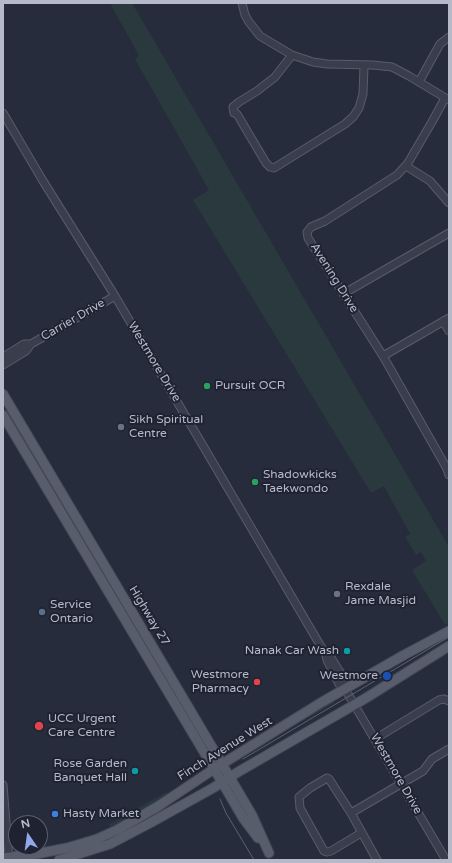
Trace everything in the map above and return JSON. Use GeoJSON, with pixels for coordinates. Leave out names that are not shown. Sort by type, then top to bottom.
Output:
{"type":"FeatureCollection","features":[{"type":"Feature","properties":{"kind":"main road","name":"Highway 27"},"geometry":{"type":"LineString","coordinates":[[3,394],[230,777],[252,815],[271,856]]}},
{"type":"Feature","properties":{"kind":"main road","name":"Highway 27"},"geometry":{"type":"LineString","coordinates":[[3,415],[243,818],[271,856]]}},
{"type":"Feature","properties":{"kind":"main road","name":"Finch Avenue West"},"geometry":{"type":"LineString","coordinates":[[59,860],[86,853],[130,823],[346,689],[449,631]]}},
{"type":"Feature","properties":{"kind":"main road","name":"Finch Avenue West"},"geometry":{"type":"LineString","coordinates":[[7,858],[41,854],[108,839],[142,827],[222,783],[449,646]]}},
{"type":"Feature","properties":{"kind":"main road","name":"Finch Avenue West"},"geometry":{"type":"LineString","coordinates":[[142,827],[215,771]]}},
{"type":"Feature","properties":{"kind":"street"},"geometry":{"type":"LineString","coordinates":[[242,3],[245,15],[260,36],[292,55],[313,62],[327,64],[392,67],[447,99]]}},
{"type":"Feature","properties":{"kind":"street"},"geometry":{"type":"LineString","coordinates":[[420,82],[440,44],[449,37]]}},
{"type":"Feature","properties":{"kind":"street"},"geometry":{"type":"LineString","coordinates":[[292,55],[275,77],[233,107],[234,113],[237,114],[266,163],[270,167],[274,168],[345,124],[353,117],[359,108],[363,94],[364,66]]}},
{"type":"Feature","properties":{"kind":"street","name":"Avening Drive"},"geometry":{"type":"LineString","coordinates":[[447,99],[406,166],[397,175],[324,221],[311,226],[307,232],[308,238],[383,356],[446,467],[449,475]]}},
{"type":"Feature","properties":{"kind":"street","name":"Westmore Drive"},"geometry":{"type":"LineString","coordinates":[[3,113],[114,296],[326,655],[339,684],[346,689],[446,860]]}},
{"type":"Feature","properties":{"kind":"street"},"geometry":{"type":"LineString","coordinates":[[406,166],[430,181],[449,203]]}},
{"type":"Feature","properties":{"kind":"street"},"geometry":{"type":"LineString","coordinates":[[344,294],[449,233]]}},
{"type":"Feature","properties":{"kind":"street","name":"Carrier Drive"},"geometry":{"type":"LineString","coordinates":[[3,365],[26,351],[31,344],[114,296]]}},
{"type":"Feature","properties":{"kind":"street"},"geometry":{"type":"LineString","coordinates":[[383,356],[446,319],[449,331]]}},
{"type":"Feature","properties":{"kind":"street","name":"Carrier Drive"},"geometry":{"type":"LineString","coordinates":[[3,357],[24,344],[31,344]]}},
{"type":"Feature","properties":{"kind":"street"},"geometry":{"type":"LineString","coordinates":[[375,739],[439,700],[444,699],[449,701]]}},
{"type":"Feature","properties":{"kind":"street"},"geometry":{"type":"LineString","coordinates":[[351,813],[422,771],[432,759],[448,750]]}},
{"type":"Feature","properties":{"kind":"street"},"geometry":{"type":"LineString","coordinates":[[361,833],[331,851],[324,851],[300,808],[299,796],[310,788],[329,778],[351,813],[377,860]]}},
{"type":"Feature","properties":{"kind":"street"},"geometry":{"type":"LineString","coordinates":[[3,785],[7,858]]}},
{"type":"Feature","properties":{"kind":"shaded area"},"geometry":{"type":"Polygon","coordinates":[[[110,3],[132,3],[449,547],[449,623],[445,625],[412,570],[426,561],[421,552],[416,555],[405,537],[410,534],[384,486],[371,493],[193,200],[209,190],[135,59],[139,56],[110,3]]]}},
{"type":"Feature","properties":{"kind":"shaded area"},"geometry":{"type":"Polygon","coordinates":[[[334,700],[334,703],[305,720],[328,703],[334,700]]]}},
{"type":"Feature","properties":{"kind":"shaded area"},"geometry":{"type":"Polygon","coordinates":[[[166,792],[168,796],[125,822],[112,827],[108,825],[166,792]]]}},
{"type":"Feature","properties":{"kind":"tram line"},"geometry":{"type":"LineString","coordinates":[[243,759],[449,637]]}},
{"type":"Feature","properties":{"kind":"tram line"},"geometry":{"type":"LineString","coordinates":[[220,799],[226,813],[254,860]]}},
{"type":"Feature","properties":{"kind":"place","name":"Pursuit OCR"},"geometry":{"type":"Point","coordinates":[207,386]}},
{"type":"Feature","properties":{"kind":"place","name":"Sikh Spiritual Centre"},"geometry":{"type":"Point","coordinates":[121,427]}},
{"type":"Feature","properties":{"kind":"place","name":"Shadowkicks Taekwondo"},"geometry":{"type":"Point","coordinates":[255,482]}},
{"type":"Feature","properties":{"kind":"place","name":"Rexdale Jame Masjid"},"geometry":{"type":"Point","coordinates":[337,594]}},
{"type":"Feature","properties":{"kind":"place","name":"Service Ontario"},"geometry":{"type":"Point","coordinates":[42,612]}},
{"type":"Feature","properties":{"kind":"place","name":"Nanak Car Wash"},"geometry":{"type":"Point","coordinates":[347,651]}},
{"type":"Feature","properties":{"kind":"place","name":"Westmore"},"geometry":{"type":"Point","coordinates":[387,676]}},
{"type":"Feature","properties":{"kind":"place","name":"Westmore Pharmacy"},"geometry":{"type":"Point","coordinates":[257,682]}},
{"type":"Feature","properties":{"kind":"place","name":"UCC Urgent Care Centre"},"geometry":{"type":"Point","coordinates":[39,726]}},
{"type":"Feature","properties":{"kind":"place","name":"Rose Garden Banquet Hall"},"geometry":{"type":"Point","coordinates":[135,771]}},
{"type":"Feature","properties":{"kind":"place","name":"Hasty Market"},"geometry":{"type":"Point","coordinates":[55,814]}}]}
